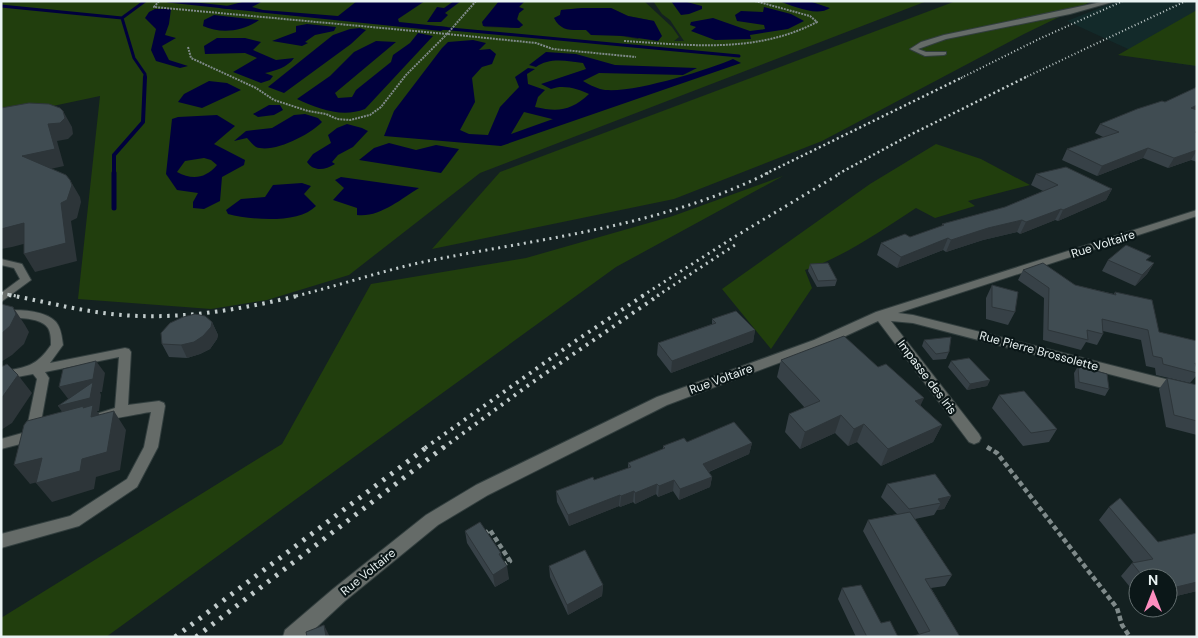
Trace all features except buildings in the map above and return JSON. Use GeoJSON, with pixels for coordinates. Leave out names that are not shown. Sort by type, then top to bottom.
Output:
{"type":"FeatureCollection","features":[{"type":"Feature","properties":{"kind":"street","name":"Rue Voltaire"},"geometry":{"type":"LineString","coordinates":[[292,637],[432,520],[482,490],[662,401],[818,343],[880,315],[1197,212]]}},
{"type":"Feature","properties":{"kind":"street","name":"Rue Pierre Brossolette"},"geometry":{"type":"LineString","coordinates":[[880,315],[913,319],[1197,392]]}},
{"type":"Feature","properties":{"kind":"street","name":"Impasse des Iris"},"geometry":{"type":"LineString","coordinates":[[880,315],[974,438]]}},
{"type":"Feature","properties":{"kind":"lane"},"geometry":{"type":"LineString","coordinates":[[944,53],[925,54],[913,49],[924,42],[1057,15],[1112,1]]}},
{"type":"Feature","properties":{"kind":"lane"},"geometry":{"type":"LineString","coordinates":[[1,262],[18,266],[26,280],[1,298]]}},
{"type":"Feature","properties":{"kind":"lane"},"geometry":{"type":"LineString","coordinates":[[1,314],[25,314],[51,325],[55,333],[57,345],[47,360],[36,370]]}},
{"type":"Feature","properties":{"kind":"lane"},"geometry":{"type":"LineString","coordinates":[[1,376],[125,352],[122,411]]}},
{"type":"Feature","properties":{"kind":"lane"},"geometry":{"type":"LineString","coordinates":[[31,436],[42,378],[36,370]]}},
{"type":"Feature","properties":{"kind":"lane"},"geometry":{"type":"LineString","coordinates":[[1,541],[74,521],[132,483],[150,447],[158,406],[122,411],[85,421]]}},
{"type":"Feature","properties":{"kind":"lane"},"geometry":{"type":"LineString","coordinates":[[1,444],[49,431]]}},
{"type":"Feature","properties":{"kind":"path"},"geometry":{"type":"LineString","coordinates":[[188,47],[191,58],[256,88],[274,100],[308,111],[326,114],[337,119],[350,120],[370,115],[381,107],[406,75],[448,33],[476,1]]}},
{"type":"Feature","properties":{"kind":"path"},"geometry":{"type":"LineString","coordinates":[[624,40],[733,46],[784,36],[809,28],[817,22],[810,16],[755,1]]}},
{"type":"Feature","properties":{"kind":"path"},"geometry":{"type":"LineString","coordinates":[[158,2],[154,7],[448,33],[536,43],[553,49],[636,57]]}},
{"type":"Feature","properties":{"kind":"path"},"geometry":{"type":"LineString","coordinates":[[974,438],[996,454],[1116,608],[1122,625],[1130,637]]}},
{"type":"Feature","properties":{"kind":"path"},"geometry":{"type":"LineString","coordinates":[[483,534],[490,530],[510,561],[503,565]]}},
{"type":"Feature","properties":{"kind":"shaded area"},"geometry":{"type":"Polygon","coordinates":[[[246,1],[263,1],[252,7],[263,10],[338,16],[357,1],[425,1],[398,19],[399,22],[448,27],[441,31],[219,8],[246,1]]]}},
{"type":"Feature","properties":{"kind":"shaded area"},"geometry":{"type":"Polygon","coordinates":[[[454,1],[461,1],[445,13],[448,15],[441,22],[427,22],[437,7],[444,8],[454,1]]]}},
{"type":"Feature","properties":{"kind":"shaded area"},"geometry":{"type":"Polygon","coordinates":[[[499,1],[525,1],[519,7],[524,9],[519,13],[517,19],[523,25],[519,28],[483,26],[482,22],[499,1]]]}},
{"type":"Feature","properties":{"kind":"shaded area"},"geometry":{"type":"Polygon","coordinates":[[[671,1],[683,1],[702,6],[702,9],[681,15],[671,1]]]}},
{"type":"Feature","properties":{"kind":"shaded area"},"geometry":{"type":"Polygon","coordinates":[[[779,1],[809,1],[830,8],[812,11],[779,1]]]}},
{"type":"Feature","properties":{"kind":"shaded area"},"geometry":{"type":"Polygon","coordinates":[[[1117,1],[1197,1],[1197,66],[1152,60],[1067,21],[1117,1]]]}},
{"type":"Feature","properties":{"kind":"shaded area"},"geometry":{"type":"Polygon","coordinates":[[[764,7],[791,14],[804,21],[788,29],[750,35],[751,39],[715,40],[691,31],[696,27],[690,25],[691,22],[713,18],[750,31],[765,29],[764,25],[737,21],[735,15],[741,11],[763,12],[764,7]]]}},
{"type":"Feature","properties":{"kind":"shaded area"},"geometry":{"type":"Polygon","coordinates":[[[611,8],[628,16],[654,21],[662,36],[658,41],[624,36],[591,35],[586,30],[564,28],[554,18],[560,15],[561,10],[611,8]]]}},
{"type":"Feature","properties":{"kind":"shaded area"},"geometry":{"type":"Polygon","coordinates":[[[155,9],[171,9],[165,35],[176,38],[162,46],[169,60],[188,66],[180,68],[156,61],[151,50],[156,29],[145,18],[149,12],[155,9]]]}},
{"type":"Feature","properties":{"kind":"shaded area"},"geometry":{"type":"Polygon","coordinates":[[[214,15],[259,20],[246,27],[231,31],[210,29],[203,26],[204,20],[214,15]]]}},
{"type":"Feature","properties":{"kind":"shaded area"},"geometry":{"type":"Polygon","coordinates":[[[307,24],[336,27],[334,31],[315,35],[305,42],[308,43],[302,46],[272,41],[296,32],[296,26],[307,24]]]}},
{"type":"Feature","properties":{"kind":"shaded area"},"geometry":{"type":"Polygon","coordinates":[[[360,28],[366,30],[351,44],[284,93],[268,87],[333,35],[350,29],[360,28]]]}},
{"type":"Feature","properties":{"kind":"shaded area"},"geometry":{"type":"Polygon","coordinates":[[[418,33],[433,36],[365,109],[348,113],[331,111],[297,99],[330,76],[354,52],[376,41],[396,42],[335,93],[338,98],[352,97],[356,90],[391,62],[393,55],[410,43],[418,33]]]}},
{"type":"Feature","properties":{"kind":"shaded area"},"geometry":{"type":"Polygon","coordinates":[[[217,38],[245,38],[261,42],[253,50],[276,60],[294,58],[285,66],[265,73],[273,76],[270,80],[261,83],[233,72],[257,58],[245,53],[205,54],[204,46],[217,38]]]}},
{"type":"Feature","properties":{"kind":"shaded area"},"geometry":{"type":"Polygon","coordinates":[[[473,40],[486,43],[479,50],[490,49],[496,54],[492,64],[482,67],[472,78],[475,102],[460,130],[469,134],[488,135],[500,107],[519,87],[515,77],[528,68],[535,69],[527,74],[528,84],[545,90],[538,97],[535,107],[564,109],[576,104],[589,94],[566,87],[551,89],[541,84],[586,69],[583,63],[565,61],[547,62],[536,67],[529,65],[546,52],[576,54],[615,65],[697,68],[683,75],[599,73],[583,81],[600,89],[612,90],[628,89],[666,81],[733,59],[741,63],[501,146],[384,136],[394,111],[448,42],[473,40]],[[524,112],[511,134],[553,119],[524,112]]]}},
{"type":"Feature","properties":{"kind":"shaded area"},"geometry":{"type":"Polygon","coordinates":[[[209,81],[227,83],[241,90],[202,108],[178,102],[184,94],[209,81]]]}},
{"type":"Feature","properties":{"kind":"shaded area"},"geometry":{"type":"Polygon","coordinates":[[[269,105],[280,105],[283,110],[274,115],[258,117],[253,114],[269,105]]]}},
{"type":"Feature","properties":{"kind":"shaded area"},"geometry":{"type":"Polygon","coordinates":[[[305,114],[318,118],[322,122],[291,142],[272,148],[263,148],[256,147],[247,138],[234,141],[246,131],[272,128],[294,115],[305,114]]]}},
{"type":"Feature","properties":{"kind":"shaded area"},"geometry":{"type":"Polygon","coordinates":[[[217,115],[235,126],[214,144],[245,160],[244,165],[222,177],[220,201],[204,209],[193,208],[193,202],[198,193],[177,190],[166,174],[172,119],[217,115]],[[204,158],[185,161],[177,172],[183,175],[198,177],[208,173],[217,165],[211,160],[204,158]]]}},
{"type":"Feature","properties":{"kind":"shaded area"},"geometry":{"type":"Polygon","coordinates":[[[347,124],[368,131],[353,147],[338,155],[332,162],[335,164],[320,169],[310,165],[307,162],[313,154],[331,143],[328,135],[337,128],[347,124]]]}},
{"type":"Feature","properties":{"kind":"shaded area"},"geometry":{"type":"Polygon","coordinates":[[[389,143],[416,150],[436,145],[459,149],[441,173],[359,160],[374,148],[389,143]]]}},
{"type":"Feature","properties":{"kind":"shaded area"},"geometry":{"type":"Polygon","coordinates":[[[341,177],[419,188],[382,211],[373,214],[357,215],[357,208],[333,200],[344,188],[335,180],[341,177]]]}},
{"type":"Feature","properties":{"kind":"shaded area"},"geometry":{"type":"Polygon","coordinates":[[[302,183],[311,186],[304,194],[316,206],[298,216],[274,219],[249,218],[228,214],[226,210],[241,199],[265,197],[273,185],[302,183]]]}},
{"type":"Feature","properties":{"kind":"green space"},"geometry":{"type":"Polygon","coordinates":[[[1,1],[499,1],[484,27],[519,28],[523,25],[517,20],[519,13],[524,9],[519,7],[519,5],[525,1],[644,1],[672,27],[679,37],[674,41],[684,41],[670,20],[662,14],[653,1],[927,1],[480,173],[349,275],[267,300],[211,309],[78,299],[100,96],[1,117],[1,1]],[[611,8],[561,10],[560,15],[554,18],[586,30],[638,39],[654,21],[628,16],[611,8]]]}},
{"type":"Feature","properties":{"kind":"green space"},"geometry":{"type":"Polygon","coordinates":[[[956,1],[1092,1],[1024,34],[822,141],[674,199],[432,249],[500,172],[956,1]]]}},
{"type":"Feature","properties":{"kind":"green space"},"geometry":{"type":"Polygon","coordinates":[[[1197,10],[1197,66],[1118,55],[1197,10]]]}},
{"type":"Feature","properties":{"kind":"green space"},"geometry":{"type":"Polygon","coordinates":[[[936,144],[981,159],[1030,185],[968,201],[975,206],[935,218],[916,208],[834,258],[805,270],[812,288],[771,349],[722,289],[870,184],[936,144]]]}},
{"type":"Feature","properties":{"kind":"green space"},"geometry":{"type":"Polygon","coordinates":[[[783,176],[616,267],[106,637],[1,637],[1,618],[282,444],[371,284],[526,258],[673,216],[783,176]]]}},
{"type":"Feature","properties":{"kind":"waterway"},"geometry":{"type":"LineString","coordinates":[[122,18],[145,1]]}},
{"type":"Feature","properties":{"kind":"waterway"},"geometry":{"type":"LineString","coordinates":[[168,1],[234,8]]}},
{"type":"Feature","properties":{"kind":"waterway"},"geometry":{"type":"LineString","coordinates":[[1,6],[122,18]]}},
{"type":"Feature","properties":{"kind":"waterway"},"geometry":{"type":"LineString","coordinates":[[122,18],[134,58],[145,74],[145,77]]}},
{"type":"Feature","properties":{"kind":"waterway"},"geometry":{"type":"LineString","coordinates":[[440,28],[739,56]]}},
{"type":"Feature","properties":{"kind":"waterway"},"geometry":{"type":"LineString","coordinates":[[114,208],[114,155],[143,122],[145,77]]}},
{"type":"Feature","properties":{"kind":"railway"},"geometry":{"type":"LineString","coordinates":[[963,77],[1039,39],[1123,1]]}},
{"type":"Feature","properties":{"kind":"railway"},"geometry":{"type":"LineString","coordinates":[[1024,78],[1186,1]]}},
{"type":"Feature","properties":{"kind":"railway"},"geometry":{"type":"LineString","coordinates":[[765,174],[963,77]]}},
{"type":"Feature","properties":{"kind":"railway"},"geometry":{"type":"LineString","coordinates":[[838,174],[910,135],[1024,78]]}},
{"type":"Feature","properties":{"kind":"railway"},"geometry":{"type":"LineString","coordinates":[[296,296],[424,262],[608,227],[649,217],[690,205],[768,173]]}},
{"type":"Feature","properties":{"kind":"railway"},"geometry":{"type":"LineString","coordinates":[[642,296],[736,236],[841,173]]}},
{"type":"Feature","properties":{"kind":"railway"},"geometry":{"type":"LineString","coordinates":[[657,296],[738,243]]}},
{"type":"Feature","properties":{"kind":"railway"},"geometry":{"type":"LineString","coordinates":[[1,293],[16,296]]}},
{"type":"Feature","properties":{"kind":"railway"},"geometry":{"type":"LineString","coordinates":[[9,295],[94,312],[145,316],[190,315],[235,309],[301,295]]}},
{"type":"Feature","properties":{"kind":"railway"},"geometry":{"type":"LineString","coordinates":[[425,448],[571,344],[644,295]]}},
{"type":"Feature","properties":{"kind":"railway"},"geometry":{"type":"LineString","coordinates":[[443,448],[530,384],[659,295]]}},
{"type":"Feature","properties":{"kind":"railway"},"geometry":{"type":"LineString","coordinates":[[175,637],[427,447]]}},
{"type":"Feature","properties":{"kind":"railway"},"geometry":{"type":"LineString","coordinates":[[196,637],[444,447]]}}]}
